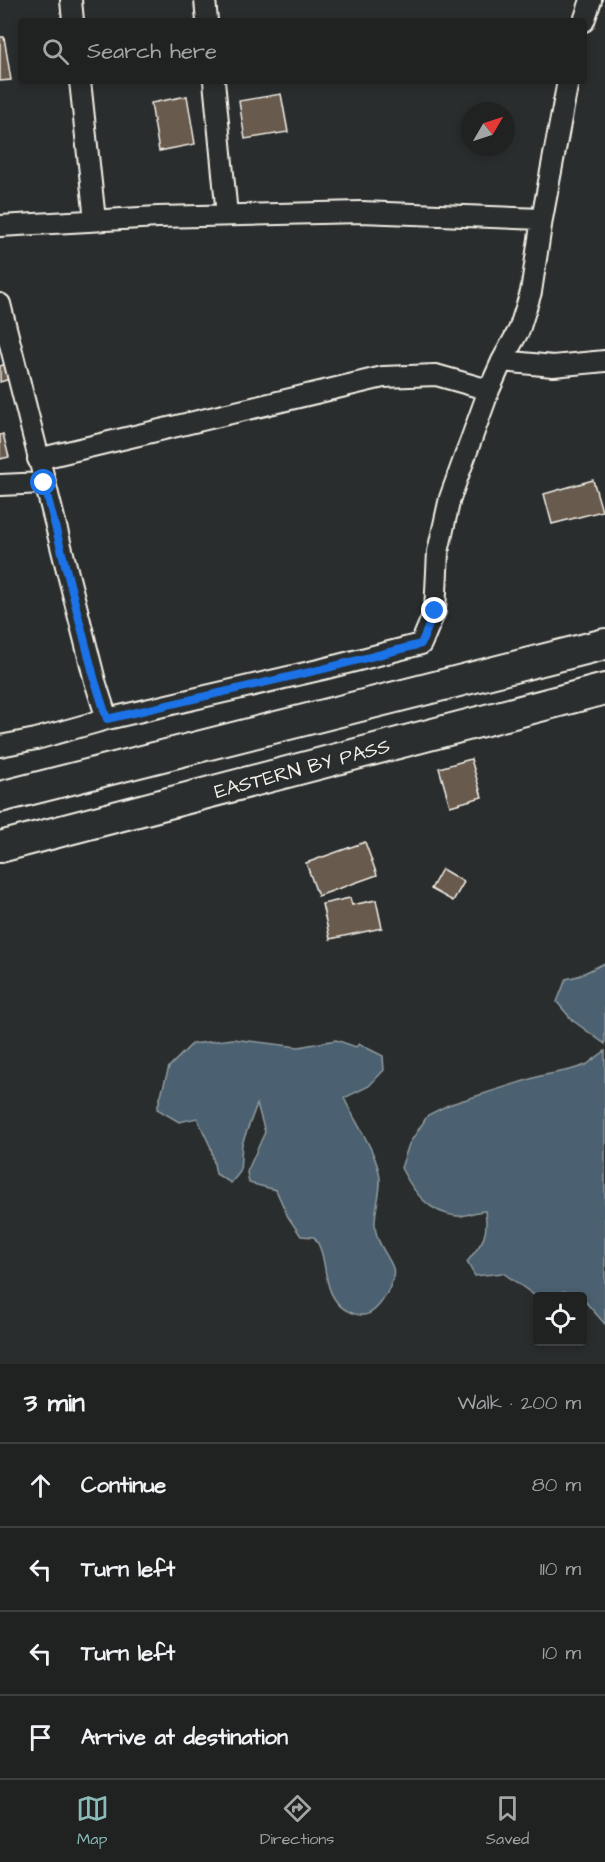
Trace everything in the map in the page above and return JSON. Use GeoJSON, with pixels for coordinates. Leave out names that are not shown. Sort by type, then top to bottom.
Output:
{"type":"FeatureCollection","features":[{"type":"Feature","properties":{"kind":"main road"},"geometry":{"type":"LineString","coordinates":[[0,797],[605,645]]}},
{"type":"Feature","properties":{"kind":"main road","name":"EASTERN BY PASS"},"geometry":{"type":"LineString","coordinates":[[0,847],[605,689]]}},
{"type":"Feature","properties":{"kind":"street"},"geometry":{"type":"LineString","coordinates":[[71,0],[73,18]]}},
{"type":"Feature","properties":{"kind":"street"},"geometry":{"type":"LineString","coordinates":[[205,0],[207,18]]}},
{"type":"Feature","properties":{"kind":"street"},"geometry":{"type":"LineString","coordinates":[[585,18],[591,0]]}},
{"type":"Feature","properties":{"kind":"street"},"geometry":{"type":"LineString","coordinates":[[80,84],[96,220]]}},
{"type":"Feature","properties":{"kind":"street"},"geometry":{"type":"LineString","coordinates":[[213,84],[227,215]]}},
{"type":"Feature","properties":{"kind":"street"},"geometry":{"type":"LineString","coordinates":[[0,746],[421,644],[435,611],[438,552],[450,498],[489,390],[519,330],[531,292],[567,84]]}},
{"type":"Feature","properties":{"kind":"street"},"geometry":{"type":"LineString","coordinates":[[0,226],[96,220],[361,212],[542,219]]}},
{"type":"Feature","properties":{"kind":"street"},"geometry":{"type":"LineString","coordinates":[[0,304],[95,681],[107,719]]}},
{"type":"Feature","properties":{"kind":"street"},"geometry":{"type":"LineString","coordinates":[[502,361],[553,366],[605,361]]}},
{"type":"Feature","properties":{"kind":"street"},"geometry":{"type":"LineString","coordinates":[[38,459],[383,377],[436,375],[489,390]]}},
{"type":"Feature","properties":{"kind":"street"},"geometry":{"type":"LineString","coordinates":[[0,486],[44,483]]}},
{"type":"Feature","properties":{"kind":"water"},"geometry":{"type":"Polygon","coordinates":[[[605,963],[605,1044],[572,1020],[557,1002],[566,979],[605,963]]]}},
{"type":"Feature","properties":{"kind":"water"},"geometry":{"type":"Polygon","coordinates":[[[233,1039],[299,1047],[336,1040],[356,1047],[359,1044],[383,1056],[384,1070],[369,1086],[344,1098],[368,1143],[379,1172],[380,1188],[375,1228],[378,1240],[394,1274],[386,1296],[370,1313],[364,1315],[353,1313],[338,1304],[329,1286],[321,1252],[314,1237],[301,1236],[288,1217],[276,1190],[249,1183],[247,1172],[265,1132],[257,1104],[242,1144],[240,1172],[231,1183],[216,1174],[211,1148],[197,1118],[179,1122],[157,1109],[169,1067],[192,1044],[233,1039]]]}},
{"type":"Feature","properties":{"kind":"water"},"geometry":{"type":"Polygon","coordinates":[[[605,1051],[605,1324],[587,1304],[587,1292],[533,1292],[533,1294],[503,1273],[475,1276],[467,1262],[477,1250],[485,1234],[485,1211],[460,1216],[447,1214],[430,1206],[416,1193],[401,1168],[409,1144],[428,1115],[448,1105],[540,1076],[586,1065],[605,1051]]]}},
{"type":"Feature","properties":{"kind":"building"},"geometry":{"type":"Polygon","coordinates":[[[0,37],[4,37],[11,80],[0,81],[0,37]]]}},
{"type":"Feature","properties":{"kind":"building"},"geometry":{"type":"Polygon","coordinates":[[[281,94],[288,132],[245,139],[239,101],[281,94]]]}},
{"type":"Feature","properties":{"kind":"building"},"geometry":{"type":"Polygon","coordinates":[[[187,96],[195,144],[159,151],[151,103],[187,96]]]}},
{"type":"Feature","properties":{"kind":"building"},"geometry":{"type":"Polygon","coordinates":[[[8,363],[13,378],[0,382],[0,366],[8,363]]]}},
{"type":"Feature","properties":{"kind":"building"},"geometry":{"type":"Polygon","coordinates":[[[3,434],[9,457],[0,459],[0,435],[3,434]]]}},
{"type":"Feature","properties":{"kind":"building"},"geometry":{"type":"Polygon","coordinates":[[[593,480],[602,511],[552,524],[544,494],[593,480]]]}},
{"type":"Feature","properties":{"kind":"building"},"geometry":{"type":"Polygon","coordinates":[[[471,759],[482,797],[450,806],[439,768],[471,759]]]}},
{"type":"Feature","properties":{"kind":"building"},"geometry":{"type":"Polygon","coordinates":[[[365,842],[377,875],[318,896],[306,863],[365,842]]]}},
{"type":"Feature","properties":{"kind":"building"},"geometry":{"type":"Polygon","coordinates":[[[442,869],[464,882],[453,901],[431,889],[442,869]]]}},
{"type":"Feature","properties":{"kind":"building"},"geometry":{"type":"Polygon","coordinates":[[[350,898],[352,905],[376,900],[382,928],[330,939],[322,904],[350,898]]]}},
{"type":"Feature","properties":{"kind":"route"},"geometry":{"type":"LineString","coordinates":[[44,483],[107,719],[421,644],[435,611]]}}]}
